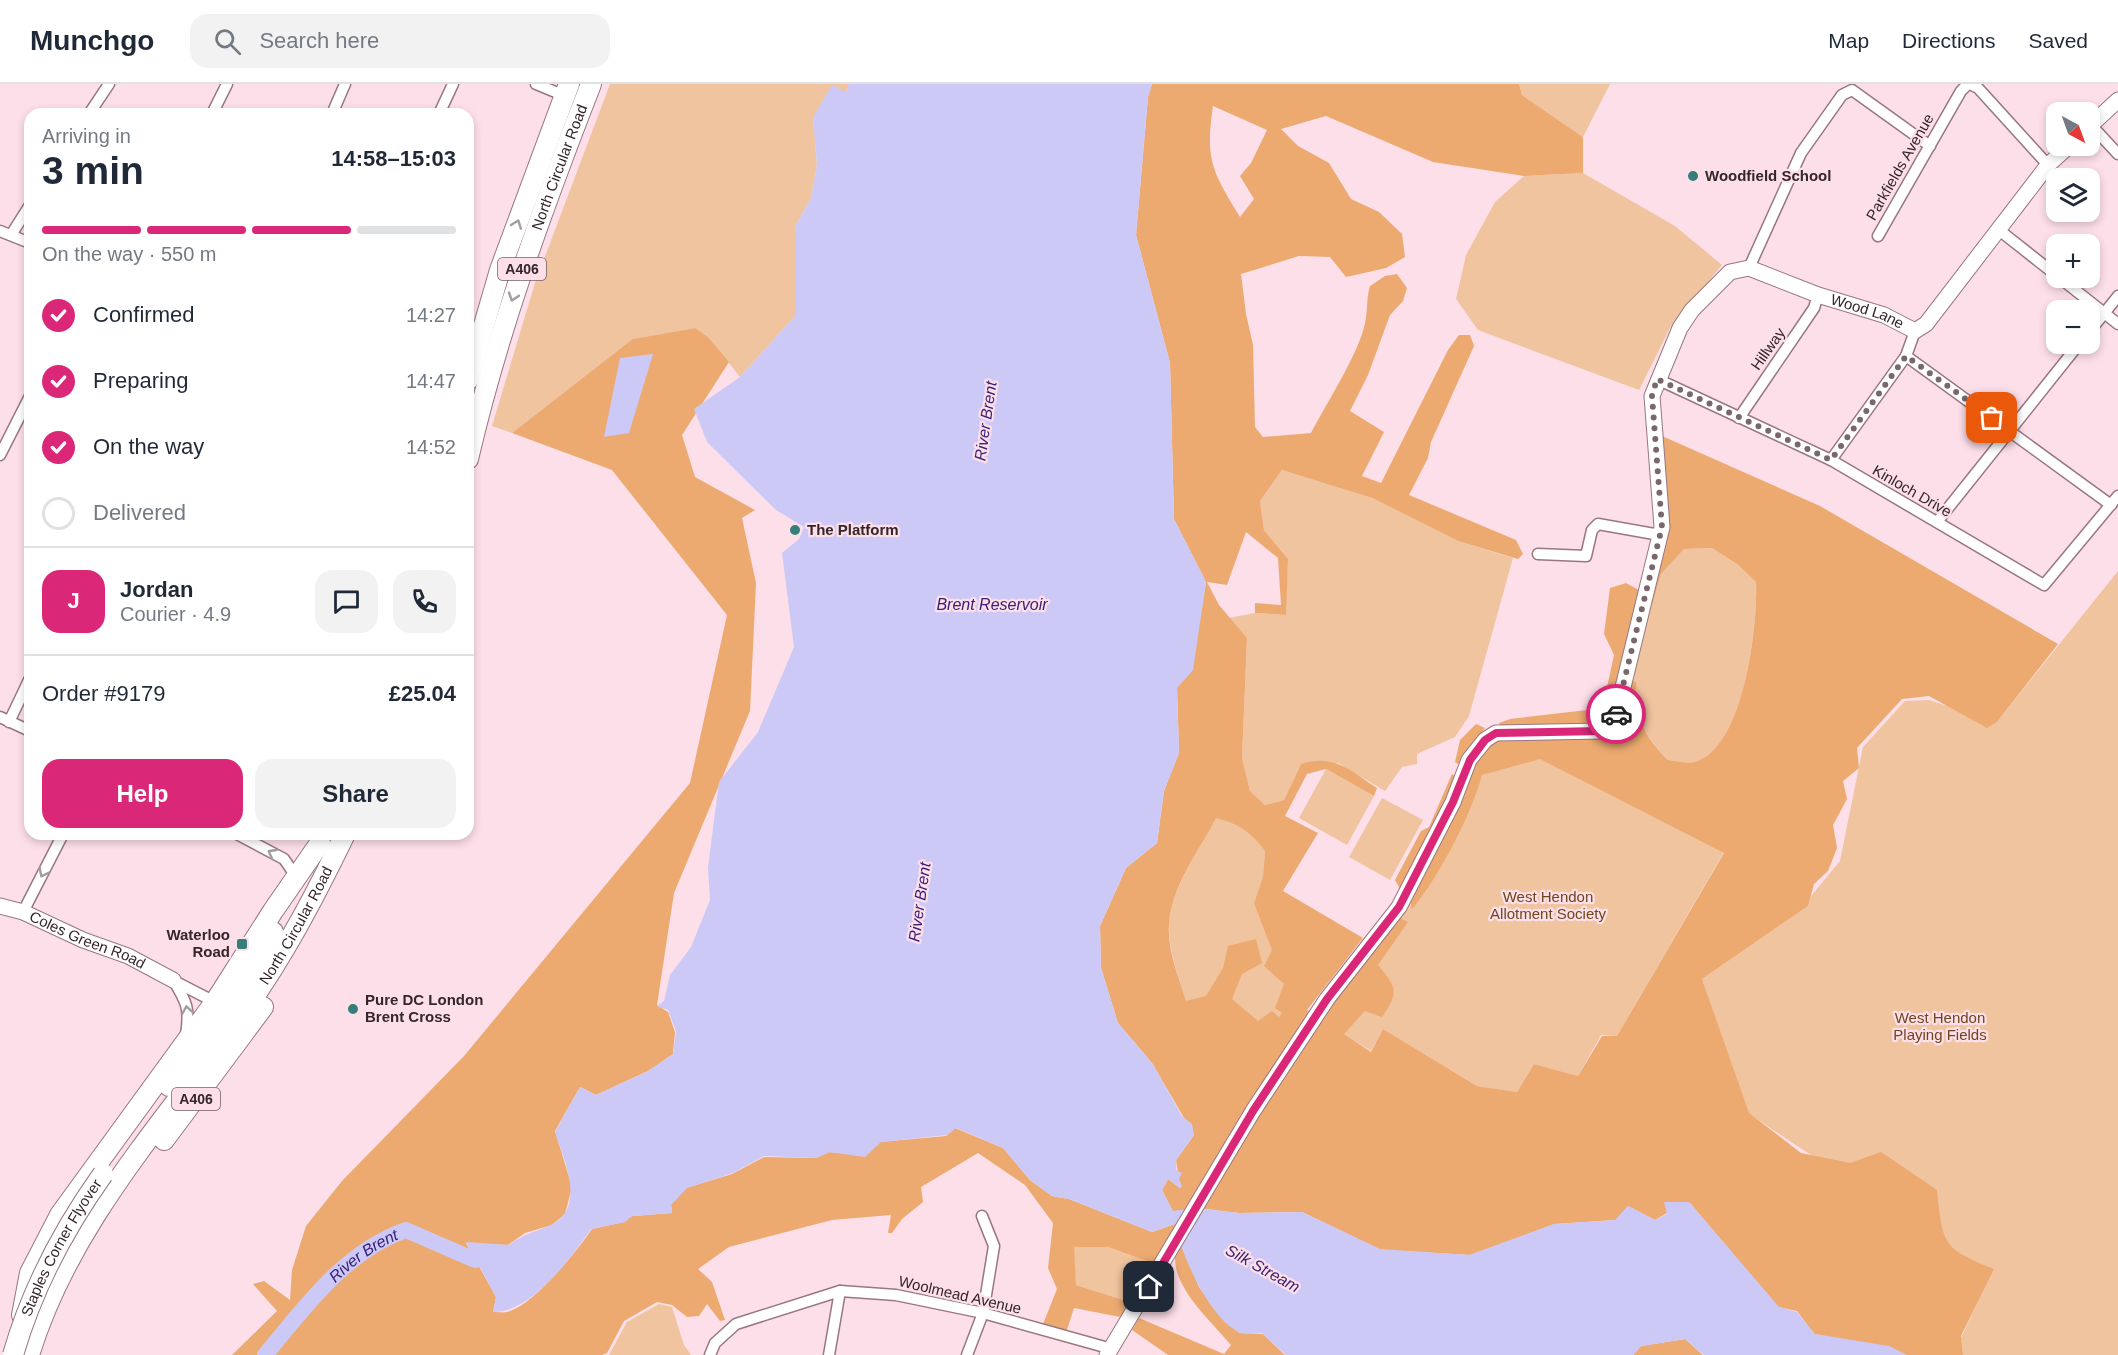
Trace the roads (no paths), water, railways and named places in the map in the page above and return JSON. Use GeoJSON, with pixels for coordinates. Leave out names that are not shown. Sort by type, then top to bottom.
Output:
{"type":"FeatureCollection","features":[{"type":"Feature","properties":{"kind":"highway","name":"North Circular Road"},"geometry":{"type":"LineString","coordinates":[[474,436],[523,266],[591,84]]}},
{"type":"Feature","properties":{"kind":"highway","name":"North Circular Road"},"geometry":{"type":"LineString","coordinates":[[474,360],[500,270],[567,90]]}},
{"type":"Feature","properties":{"kind":"highway","name":"North Circular Road"},"geometry":{"type":"LineString","coordinates":[[230,1006],[254,968],[321,840]]}},
{"type":"Feature","properties":{"kind":"highway","name":"A406"},"geometry":{"type":"LineString","coordinates":[[12,1355],[30,1273],[48,1236],[74,1194],[184,1043],[230,1006],[292,883],[321,840]]}},
{"type":"Feature","properties":{"kind":"highway","name":"North Circular Road"},"geometry":{"type":"LineString","coordinates":[[230,1006],[268,976],[322,881],[342,840]]}},
{"type":"Feature","properties":{"kind":"highway","name":"A406"},"geometry":{"type":"LineString","coordinates":[[30,1355],[52,1308],[93,1240],[134,1180],[241,1039],[286,970],[302,942],[322,881]]}},
{"type":"Feature","properties":{"kind":"highway","name":"Staples Corner Flyover"},"geometry":{"type":"LineString","coordinates":[[12,1355],[24,1319],[45,1270],[71,1221],[109,1178],[230,1006]]}},
{"type":"Feature","properties":{"kind":"highway","name":"Staples Corner Flyover"},"geometry":{"type":"LineString","coordinates":[[30,1355],[59,1277],[85,1230],[109,1178]]}},
{"type":"Feature","properties":{"kind":"street"},"geometry":{"type":"LineString","coordinates":[[93,108],[109,84]]}},
{"type":"Feature","properties":{"kind":"street"},"geometry":{"type":"LineString","coordinates":[[215,108],[227,84]]}},
{"type":"Feature","properties":{"kind":"street"},"geometry":{"type":"LineString","coordinates":[[335,108],[345,84]]}},
{"type":"Feature","properties":{"kind":"street"},"geometry":{"type":"LineString","coordinates":[[442,108],[453,84]]}},
{"type":"Feature","properties":{"kind":"street"},"geometry":{"type":"LineString","coordinates":[[536,84],[567,90]]}},
{"type":"Feature","properties":{"kind":"street","name":"Parkfields Avenue"},"geometry":{"type":"LineString","coordinates":[[1878,236],[1961,91],[1969,84],[1978,88],[2048,165]]}},
{"type":"Feature","properties":{"kind":"street"},"geometry":{"type":"LineString","coordinates":[[1110,1352],[1173,1242],[1253,1111],[1327,999],[1399,907],[1453,802],[1470,760],[1485,740],[1496,733],[1601,731],[1612,723],[1616,716],[1660,535],[1662,518],[1652,396],[1657,379],[1680,328],[1723,277],[1736,269],[1749,268],[1801,153],[1842,95],[1852,90],[1930,146]]}},
{"type":"Feature","properties":{"kind":"street"},"geometry":{"type":"LineString","coordinates":[[2100,117],[2118,100]]}},
{"type":"Feature","properties":{"kind":"street"},"geometry":{"type":"LineString","coordinates":[[2100,136],[2118,154]]}},
{"type":"Feature","properties":{"kind":"street","name":"Wood Lane"},"geometry":{"type":"LineString","coordinates":[[1749,268],[1818,295],[1884,315],[1915,331],[1926,324],[2048,165],[2058,156]]}},
{"type":"Feature","properties":{"kind":"street"},"geometry":{"type":"LineString","coordinates":[[11,235],[24,214]]}},
{"type":"Feature","properties":{"kind":"street"},"geometry":{"type":"LineString","coordinates":[[1999,230],[2046,267]]}},
{"type":"Feature","properties":{"kind":"street"},"geometry":{"type":"LineString","coordinates":[[0,231],[24,240]]}},
{"type":"Feature","properties":{"kind":"street"},"geometry":{"type":"LineString","coordinates":[[2073,288],[2118,324]]}},
{"type":"Feature","properties":{"kind":"street","name":"Hillway"},"geometry":{"type":"LineString","coordinates":[[1739,418],[1814,308],[1818,295]]}},
{"type":"Feature","properties":{"kind":"street"},"geometry":{"type":"LineString","coordinates":[[2100,318],[2118,296]]}},
{"type":"Feature","properties":{"kind":"street"},"geometry":{"type":"LineString","coordinates":[[1831,460],[1906,356],[1915,331]]}},
{"type":"Feature","properties":{"kind":"street"},"geometry":{"type":"LineString","coordinates":[[1936,522],[2071,354]]}},
{"type":"Feature","properties":{"kind":"street"},"geometry":{"type":"LineString","coordinates":[[1906,356],[2009,431],[2114,500]]}},
{"type":"Feature","properties":{"kind":"street","name":"Kinloch Drive"},"geometry":{"type":"LineString","coordinates":[[1657,379],[1831,460],[2044,585],[2114,500]]}},
{"type":"Feature","properties":{"kind":"street"},"geometry":{"type":"LineString","coordinates":[[0,455],[24,408]]}},
{"type":"Feature","properties":{"kind":"street"},"geometry":{"type":"LineString","coordinates":[[1538,554],[1586,556],[1592,530],[1598,524],[1660,535]]}},
{"type":"Feature","properties":{"kind":"street"},"geometry":{"type":"LineString","coordinates":[[24,688],[5,720],[24,728]]}},
{"type":"Feature","properties":{"kind":"street"},"geometry":{"type":"LineString","coordinates":[[23,912],[60,840]]}},
{"type":"Feature","properties":{"kind":"street"},"geometry":{"type":"LineString","coordinates":[[248,840],[290,864],[293,872],[292,883]]}},
{"type":"Feature","properties":{"kind":"street","name":"Coles Green Road"},"geometry":{"type":"LineString","coordinates":[[0,906],[23,912],[84,940],[128,956],[230,1006]]}},
{"type":"Feature","properties":{"kind":"street"},"geometry":{"type":"LineString","coordinates":[[173,980],[185,998],[189,1014],[184,1043]]}},
{"type":"Feature","properties":{"kind":"street"},"geometry":{"type":"LineString","coordinates":[[967,1355],[983,1313],[994,1246],[982,1216]]}},
{"type":"Feature","properties":{"kind":"street"},"geometry":{"type":"LineString","coordinates":[[829,1355],[840,1291]]}},
{"type":"Feature","properties":{"kind":"street","name":"Woolmead Avenue"},"geometry":{"type":"LineString","coordinates":[[710,1355],[716,1343],[736,1324],[840,1291],[896,1295],[983,1313],[1110,1352]]}},
{"type":"Feature","properties":{"kind":"water","name":"Brent Reservoir"},"geometry":{"type":"Polygon","coordinates":[[[849,84],[1152,84],[1148,97],[1136,235],[1170,363],[1174,519],[1206,582],[1193,670],[1177,688],[1179,753],[1164,791],[1157,843],[1126,868],[1100,926],[1101,968],[1118,1023],[1152,1063],[1182,1116],[1192,1124],[1194,1135],[1176,1160],[1176,1170],[1182,1173],[1179,1179],[1182,1186],[1180,1188],[1168,1179],[1162,1190],[1173,1211],[1197,1208],[1239,1213],[1302,1212],[1380,1249],[1469,1255],[1554,1224],[1615,1220],[1628,1206],[1655,1220],[1667,1214],[1664,1202],[1689,1202],[1779,1307],[1797,1312],[1815,1334],[1889,1346],[1907,1355],[1704,1355],[1685,1339],[1641,1346],[1633,1355],[1286,1355],[1262,1333],[1239,1332],[1228,1325],[1217,1313],[1207,1300],[1190,1268],[1175,1224],[1152,1232],[1069,1199],[1052,1196],[1030,1180],[1003,1148],[956,1128],[947,1135],[881,1142],[865,1157],[830,1152],[816,1158],[764,1156],[733,1173],[687,1188],[671,1205],[672,1213],[632,1216],[625,1222],[591,1229],[549,1282],[535,1294],[522,1304],[493,1312],[496,1297],[466,1242],[509,1245],[551,1225],[562,1217],[568,1207],[570,1182],[555,1132],[580,1087],[596,1095],[648,1071],[673,1054],[676,1031],[668,1010],[657,1006],[664,1001],[670,975],[691,947],[710,900],[708,867],[719,782],[758,732],[794,647],[782,553],[799,539],[804,527],[776,510],[707,442],[694,409],[740,377],[795,316],[795,227],[811,198],[817,165],[813,117],[832,85],[846,92],[849,84]]]}},
{"type":"Feature","properties":{"kind":"water"},"geometry":{"type":"Polygon","coordinates":[[[653,354],[629,433],[604,437],[620,358],[653,354]]]}},
{"type":"Feature","properties":{"kind":"waterway","name":"River Brent"},"geometry":{"type":"LineString","coordinates":[[265,1355],[328,1282],[345,1266],[384,1239],[406,1230],[475,1260],[498,1255]]}},
{"type":"Feature","properties":{"kind":"place","name":"Woodfield School"},"geometry":{"type":"Point","coordinates":[1693,176]}},
{"type":"Feature","properties":{"kind":"place","name":"The Platform"},"geometry":{"type":"Point","coordinates":[795,530]}},
{"type":"Feature","properties":{"kind":"place","name":"Waterloo Road"},"geometry":{"type":"Point","coordinates":[242,944]}},
{"type":"Feature","properties":{"kind":"place","name":"Pure DC London Brent Cross"},"geometry":{"type":"Point","coordinates":[353,1009]}},
{"type":"Feature","properties":{"kind":"park label","name":"West Hendon Allotment Society"},"geometry":{"type":"Point","coordinates":[1548,906]}},
{"type":"Feature","properties":{"kind":"park label","name":"West Hendon Playing Fields"},"geometry":{"type":"Point","coordinates":[1940,1026]}},
{"type":"Feature","properties":{"kind":"water label","name":"Silk Stream"},"geometry":{"type":"Point","coordinates":[1263,1268]}}]}
